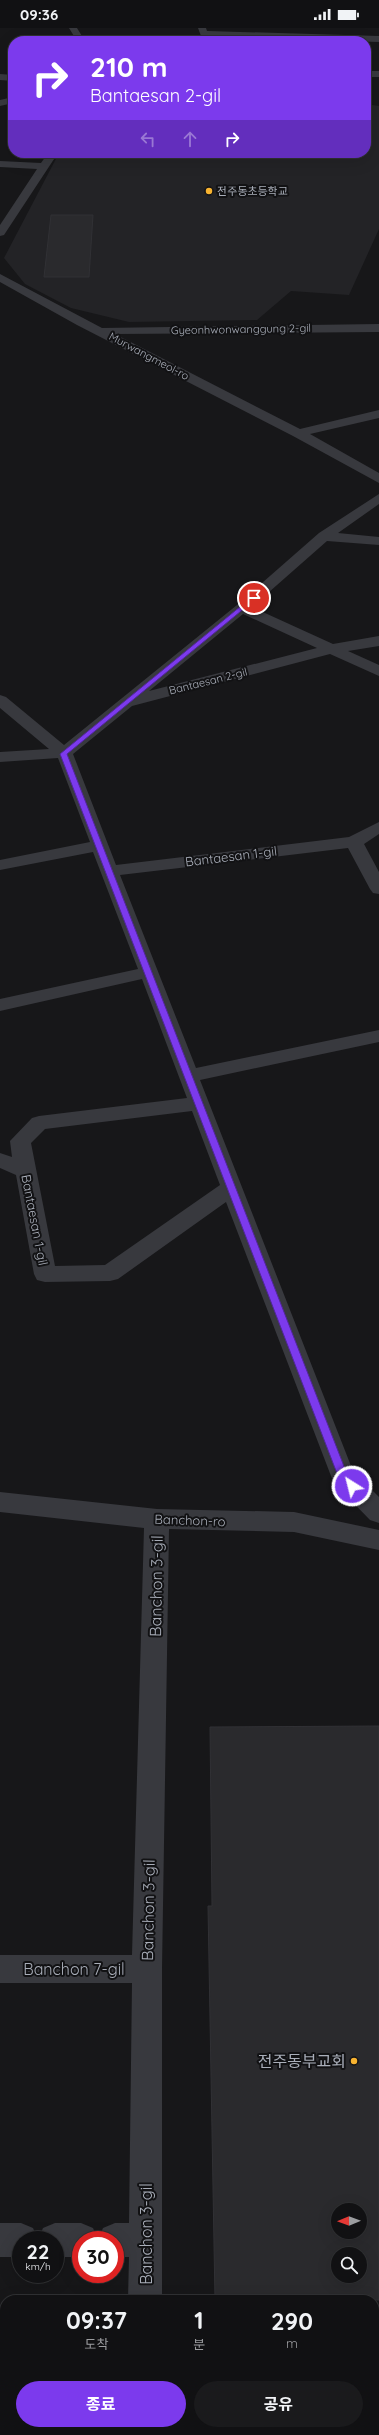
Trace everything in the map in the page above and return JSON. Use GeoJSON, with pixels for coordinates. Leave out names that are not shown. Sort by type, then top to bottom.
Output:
{"type":"FeatureCollection","features":[{"type":"Feature","properties":{"kind":"street"},"geometry":{"type":"LineString","coordinates":[[202,28],[204,34],[309,36]]}},
{"type":"Feature","properties":{"kind":"street"},"geometry":{"type":"LineString","coordinates":[[0,233],[50,158]]}},
{"type":"Feature","properties":{"kind":"street"},"geometry":{"type":"LineString","coordinates":[[0,164],[44,166]]}},
{"type":"Feature","properties":{"kind":"street","name":"Murwangmeol-ro"},"geometry":{"type":"LineString","coordinates":[[0,277],[39,300],[102,331],[298,433],[379,479]]}},
{"type":"Feature","properties":{"kind":"street"},"geometry":{"type":"LineString","coordinates":[[8,297],[39,300]]}},
{"type":"Feature","properties":{"kind":"street","name":"Gyeonhwonwanggung 2-gil"},"geometry":{"type":"LineString","coordinates":[[102,331],[379,328]]}},
{"type":"Feature","properties":{"kind":"street"},"geometry":{"type":"LineString","coordinates":[[298,433],[379,414]]}},
{"type":"Feature","properties":{"kind":"street","name":"Bantaesan 2-gil"},"geometry":{"type":"LineString","coordinates":[[64,754],[124,703],[242,608],[324,536],[379,498]]}},
{"type":"Feature","properties":{"kind":"street"},"geometry":{"type":"LineString","coordinates":[[324,536],[379,541]]}},
{"type":"Feature","properties":{"kind":"street"},"geometry":{"type":"LineString","coordinates":[[242,608],[379,671]]}},
{"type":"Feature","properties":{"kind":"street","name":"Bantaesan 2-gil"},"geometry":{"type":"LineString","coordinates":[[124,703],[332,649],[379,642]]}},
{"type":"Feature","properties":{"kind":"street"},"geometry":{"type":"LineString","coordinates":[[0,700],[64,754],[343,1476],[379,1513]]}},
{"type":"Feature","properties":{"kind":"street"},"geometry":{"type":"LineString","coordinates":[[0,757],[64,754]]}},
{"type":"Feature","properties":{"kind":"street"},"geometry":{"type":"LineString","coordinates":[[379,827],[354,842],[379,889]]}},
{"type":"Feature","properties":{"kind":"street","name":"Bantaesan 1-gil"},"geometry":{"type":"LineString","coordinates":[[109,871],[354,842]]}},
{"type":"Feature","properties":{"kind":"street"},"geometry":{"type":"LineString","coordinates":[[0,865],[99,846]]}},
{"type":"Feature","properties":{"kind":"street"},"geometry":{"type":"LineString","coordinates":[[0,1005],[148,972]]}},
{"type":"Feature","properties":{"kind":"street"},"geometry":{"type":"LineString","coordinates":[[188,1076],[379,1036]]}},
{"type":"Feature","properties":{"kind":"street","name":"Bantaesan 1-gil"},"geometry":{"type":"LineString","coordinates":[[199,1103],[39,1123],[20,1141],[46,1274],[110,1273],[231,1188]]}},
{"type":"Feature","properties":{"kind":"street"},"geometry":{"type":"LineString","coordinates":[[0,1160],[26,1170]]}},
{"type":"Feature","properties":{"kind":"street","name":"Banchon-ro"},"geometry":{"type":"LineString","coordinates":[[0,1502],[157,1519],[294,1522],[379,1540]]}},
{"type":"Feature","properties":{"kind":"street","name":"Banchon 3-gil"},"geometry":{"type":"LineString","coordinates":[[144,2295],[130,2240],[147,1969],[157,1519]]}},
{"type":"Feature","properties":{"kind":"street","name":"Banchon 7-gil"},"geometry":{"type":"LineString","coordinates":[[0,1969],[147,1969]]}},
{"type":"Feature","properties":{"kind":"street"},"geometry":{"type":"LineString","coordinates":[[0,2240],[12,2240]]}},
{"type":"Feature","properties":{"kind":"shaded area","name":"전주동초등학교"},"geometry":{"type":"Polygon","coordinates":[[[371,105],[379,106],[379,229],[349,295],[291,291],[257,320],[129,322],[71,308],[25,284],[4,258],[56,158],[371,158],[371,105]]]}},
{"type":"Feature","properties":{"kind":"building"},"geometry":{"type":"Polygon","coordinates":[[[51,215],[93,215],[89,277],[44,277],[51,215]]]}},
{"type":"Feature","properties":{"kind":"building"},"geometry":{"type":"Polygon","coordinates":[[[379,1726],[379,2295],[215,2295],[208,1906],[212,1906],[210,1727],[379,1726]]]}},
{"type":"Feature","properties":{"kind":"place","name":"전주동초등학교"},"geometry":{"type":"Point","coordinates":[209,191]}},
{"type":"Feature","properties":{"kind":"place","name":"전주동부교회"},"geometry":{"type":"Point","coordinates":[354,2061]}},
{"type":"Feature","properties":{"kind":"route"},"geometry":{"type":"LineString","coordinates":[[254,598],[124,703],[64,754],[343,1476],[352,1486]]}}]}
